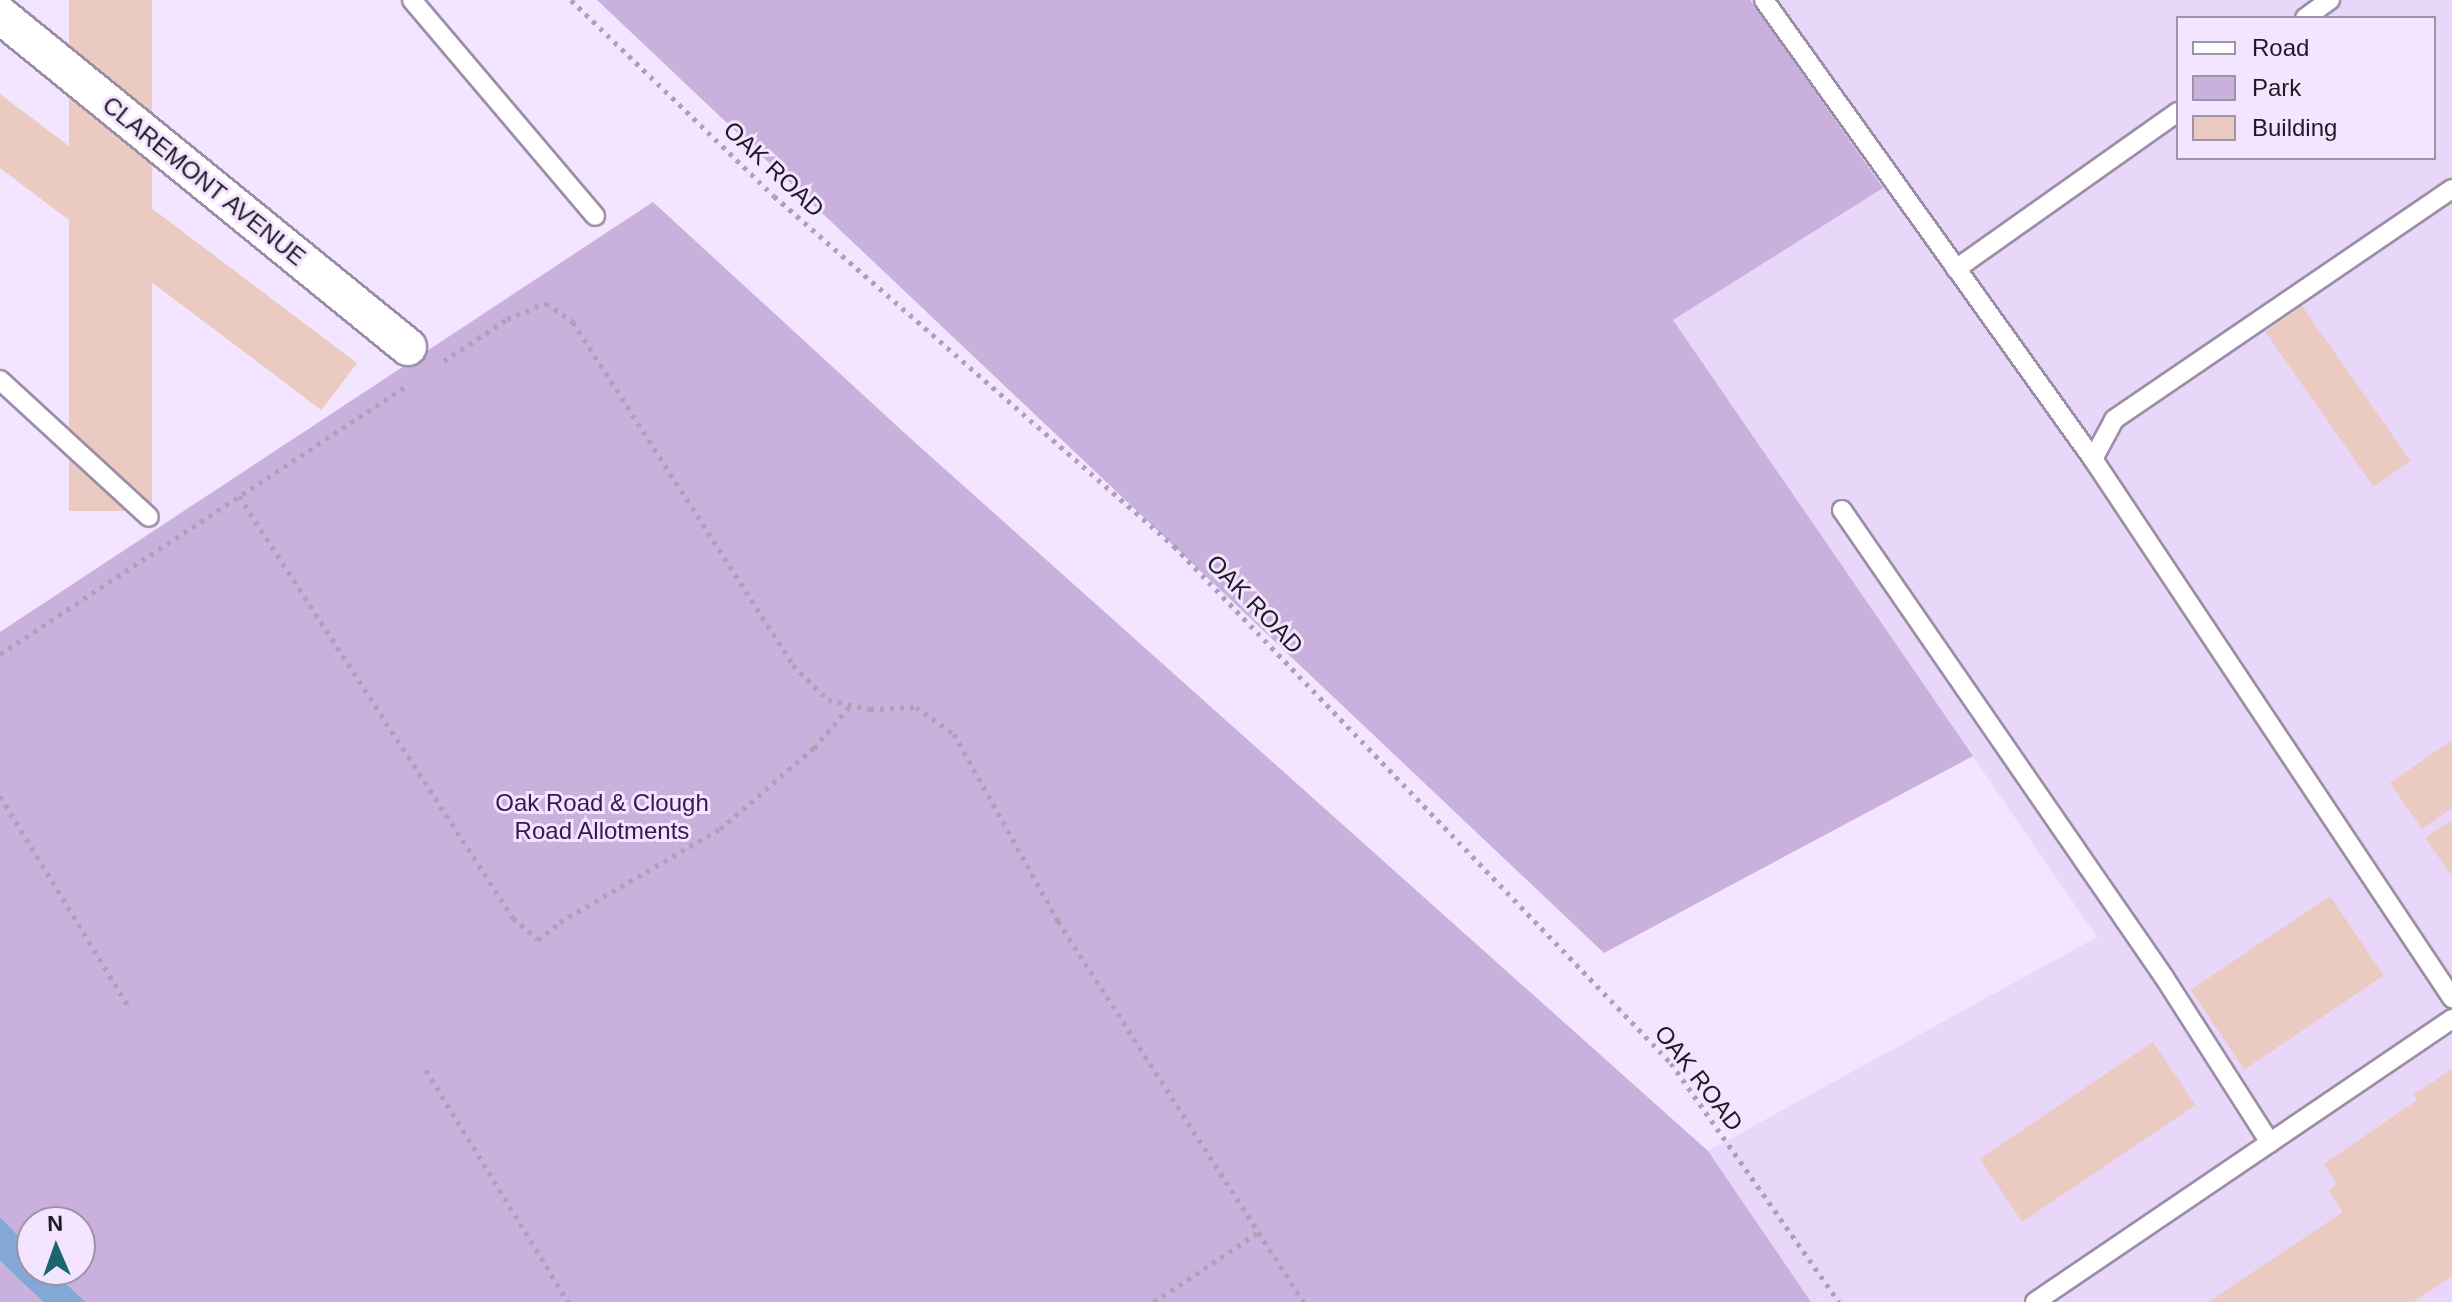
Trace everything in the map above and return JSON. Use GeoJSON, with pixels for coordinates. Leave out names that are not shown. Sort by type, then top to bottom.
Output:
{"type":"FeatureCollection","features":[{"type":"Feature","properties":{"kind":"street","name":"CLAREMONT AVENUE"},"geometry":{"type":"LineString","coordinates":[[0,15],[418,365]]}},
{"type":"Feature","properties":{"kind":"lane"},"geometry":{"type":"LineString","coordinates":[[412,0],[595,216]]}},
{"type":"Feature","properties":{"kind":"lane"},"geometry":{"type":"LineString","coordinates":[[1764,0],[2093,459],[2452,998]]}},
{"type":"Feature","properties":{"kind":"lane"},"geometry":{"type":"LineString","coordinates":[[2308,16],[2330,0]]}},
{"type":"Feature","properties":{"kind":"lane"},"geometry":{"type":"LineString","coordinates":[[1956,269],[2176,113]]}},
{"type":"Feature","properties":{"kind":"lane"},"geometry":{"type":"LineString","coordinates":[[2093,459],[2114,420],[2452,189]]}},
{"type":"Feature","properties":{"kind":"lane"},"geometry":{"type":"LineString","coordinates":[[0,380],[149,517]]}},
{"type":"Feature","properties":{"kind":"lane"},"geometry":{"type":"LineString","coordinates":[[1842,510],[2164,977],[2270,1143]]}},
{"type":"Feature","properties":{"kind":"lane"},"geometry":{"type":"LineString","coordinates":[[2035,1302],[2452,1019]]}},
{"type":"Feature","properties":{"kind":"path","name":"OAK ROAD"},"geometry":{"type":"LineString","coordinates":[[571,0],[774,196],[1174,546],[1671,1063],[1839,1302]]}},
{"type":"Feature","properties":{"kind":"path"},"geometry":{"type":"LineString","coordinates":[[0,654],[239,496],[418,365],[507,319],[546,303],[573,322],[793,665],[828,700],[870,709],[916,707],[954,734],[1058,921],[1304,1302]]}},
{"type":"Feature","properties":{"kind":"path"},"geometry":{"type":"LineString","coordinates":[[239,496],[513,918],[538,940],[560,922],[720,829],[814,748],[851,705]]}},
{"type":"Feature","properties":{"kind":"path"},"geometry":{"type":"LineString","coordinates":[[0,796],[130,1009]]}},
{"type":"Feature","properties":{"kind":"path"},"geometry":{"type":"LineString","coordinates":[[426,1070],[568,1302]]}},
{"type":"Feature","properties":{"kind":"path"},"geometry":{"type":"LineString","coordinates":[[1154,1302],[1259,1232]]}},
{"type":"Feature","properties":{"kind":"shaded area"},"geometry":{"type":"Polygon","coordinates":[[[1750,0],[2452,0],[2452,1302],[1811,1302],[1708,1151],[2097,937],[1673,320],[1882,188],[1750,0]]]}},
{"type":"Feature","properties":{"kind":"green space"},"geometry":{"type":"Polygon","coordinates":[[[597,0],[1750,0],[1883,188],[1673,320],[1973,756],[1604,953],[597,0]]]}},
{"type":"Feature","properties":{"kind":"green space","name":"Oak Road & Clough Road Allotments"},"geometry":{"type":"Polygon","coordinates":[[[653,202],[910,438],[1708,1151],[1811,1302],[86,1302],[68,1286],[96,1286],[96,1206],[16,1206],[16,1234],[0,1217],[0,632],[653,202]]]}},
{"type":"Feature","properties":{"kind":"green space"},"geometry":{"type":"Polygon","coordinates":[[[0,1261],[16,1276],[16,1286],[26,1286],[43,1302],[0,1302],[0,1261]]]}},
{"type":"Feature","properties":{"kind":"water"},"geometry":{"type":"Polygon","coordinates":[[[0,1217],[16,1234],[16,1276],[0,1261],[0,1217]]]}},
{"type":"Feature","properties":{"kind":"water"},"geometry":{"type":"Polygon","coordinates":[[[26,1286],[68,1286],[86,1302],[43,1302],[26,1286]]]}},
{"type":"Feature","properties":{"kind":"building"},"geometry":{"type":"Polygon","coordinates":[[[69,0],[152,0],[152,511],[69,511],[69,0]]]}},
{"type":"Feature","properties":{"kind":"building"},"geometry":{"type":"Polygon","coordinates":[[[0,94],[357,363],[321,410],[0,168],[0,94]]]}},
{"type":"Feature","properties":{"kind":"building"},"geometry":{"type":"Polygon","coordinates":[[[2302,306],[2410,461],[2374,487],[2265,332],[2302,306]]]}},
{"type":"Feature","properties":{"kind":"building"},"geometry":{"type":"Polygon","coordinates":[[[2452,740],[2452,808],[2422,829],[2390,783],[2452,740]]]}},
{"type":"Feature","properties":{"kind":"building"},"geometry":{"type":"Polygon","coordinates":[[[2452,820],[2452,876],[2425,838],[2452,820]]]}},
{"type":"Feature","properties":{"kind":"building"},"geometry":{"type":"Polygon","coordinates":[[[2330,896],[2384,976],[2244,1070],[2191,990],[2330,896]]]}},
{"type":"Feature","properties":{"kind":"building"},"geometry":{"type":"Polygon","coordinates":[[[2153,1042],[2195,1105],[2022,1222],[1980,1159],[2153,1042]]]}},
{"type":"Feature","properties":{"kind":"building"},"geometry":{"type":"Polygon","coordinates":[[[2452,1069],[2452,1276],[2413,1302],[2208,1302],[2343,1212],[2328,1190],[2337,1184],[2324,1164],[2417,1100],[2413,1095],[2452,1069]]]}}]}
